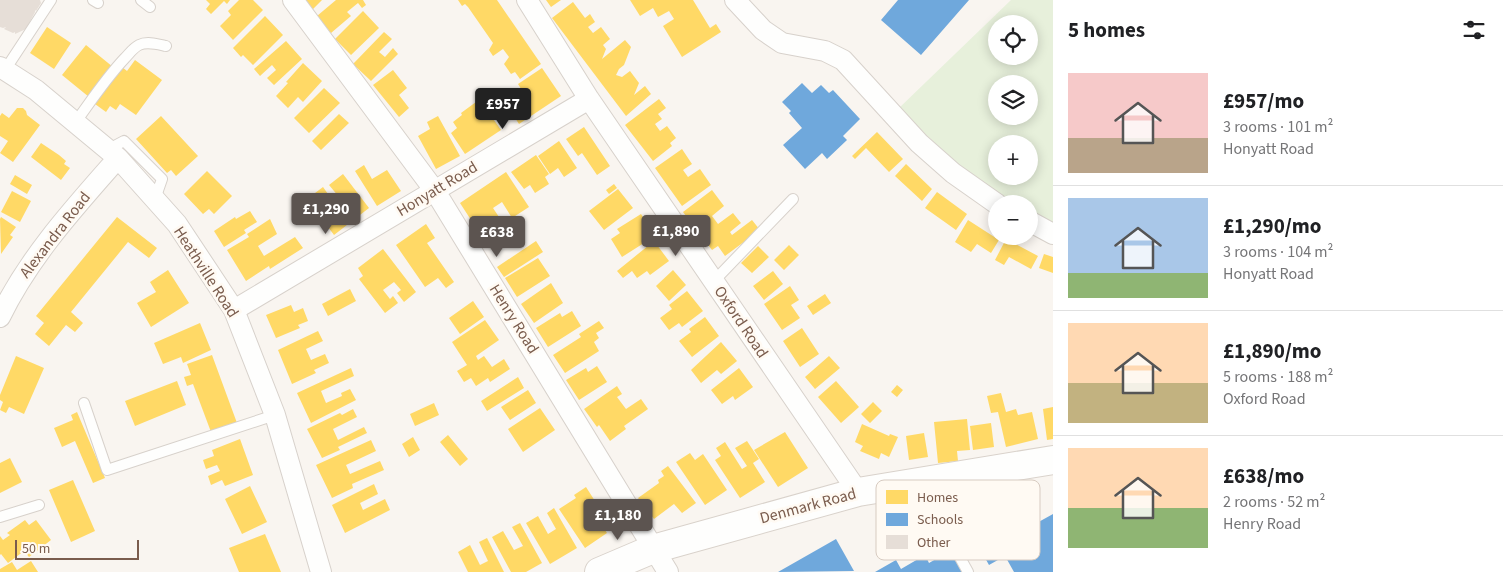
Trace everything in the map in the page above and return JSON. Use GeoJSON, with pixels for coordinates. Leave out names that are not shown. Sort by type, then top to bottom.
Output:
{"type":"FeatureCollection","features":[{"type":"Feature","properties":{"kind":"street","name":"Henry Road"},"geometry":{"type":"LineString","coordinates":[[293,0],[435,191],[668,572]]}},
{"type":"Feature","properties":{"kind":"street","name":"Oxford Road"},"geometry":{"type":"LineString","coordinates":[[527,0],[589,99],[858,492]]}},
{"type":"Feature","properties":{"kind":"street"},"geometry":{"type":"LineString","coordinates":[[736,0],[763,30],[782,43],[825,51],[843,60],[919,143],[953,173],[988,198]]}},
{"type":"Feature","properties":{"kind":"street","name":"Heathville Road"},"geometry":{"type":"LineString","coordinates":[[2,68],[36,90],[112,154],[177,224],[234,310],[275,415],[322,572]]}},
{"type":"Feature","properties":{"kind":"street","name":"Honyatt Road"},"geometry":{"type":"LineString","coordinates":[[234,310],[589,99]]}},
{"type":"Feature","properties":{"kind":"street","name":"Alexandra Road"},"geometry":{"type":"LineString","coordinates":[[0,317],[23,275],[112,154]]}},
{"type":"Feature","properties":{"kind":"street"},"geometry":{"type":"LineString","coordinates":[[1038,226],[1053,234]]}},
{"type":"Feature","properties":{"kind":"street","name":"Denmark Road"},"geometry":{"type":"LineString","coordinates":[[932,480],[1053,461]]}},
{"type":"Feature","properties":{"kind":"street","name":"Denmark Road"},"geometry":{"type":"LineString","coordinates":[[600,572],[653,549],[858,492],[876,489]]}},
{"type":"Feature","properties":{"kind":"lane"},"geometry":{"type":"LineString","coordinates":[[2,68],[51,0]]}},
{"type":"Feature","properties":{"kind":"lane"},"geometry":{"type":"LineString","coordinates":[[75,123],[110,74],[133,50],[139,45],[152,43],[166,46]]}},
{"type":"Feature","properties":{"kind":"lane"},"geometry":{"type":"LineString","coordinates":[[714,282],[793,199]]}},
{"type":"Feature","properties":{"kind":"lane"},"geometry":{"type":"LineString","coordinates":[[84,403],[107,470],[275,415]]}},
{"type":"Feature","properties":{"kind":"lane"},"geometry":{"type":"LineString","coordinates":[[0,517],[39,505]]}},
{"type":"Feature","properties":{"kind":"lane"},"geometry":{"type":"LineString","coordinates":[[961,560],[968,572]]}},
{"type":"Feature","properties":{"kind":"green space"},"geometry":{"type":"Polygon","coordinates":[[[1011,0],[1053,0],[1053,226],[1038,217],[1038,195],[1002,195],[962,168],[898,109],[988,22],[988,65],[1038,65],[1038,15],[995,15],[1011,0]]]}},
{"type":"Feature","properties":{"kind":"building: Homes"},"geometry":{"type":"Polygon","coordinates":[[[206,0],[230,0],[227,4],[224,1],[211,14],[206,9],[210,4],[206,0]]]}},
{"type":"Feature","properties":{"kind":"building: Homes"},"geometry":{"type":"Polygon","coordinates":[[[239,0],[253,0],[263,10],[233,40],[220,26],[231,15],[228,11],[239,0]]]}},
{"type":"Feature","properties":{"kind":"building: Homes"},"geometry":{"type":"Polygon","coordinates":[[[304,0],[322,0],[313,9],[304,0]]]}},
{"type":"Feature","properties":{"kind":"building: Homes"},"geometry":{"type":"Polygon","coordinates":[[[336,0],[363,0],[366,5],[362,8],[358,3],[347,12],[351,16],[331,33],[317,16],[336,0]]]}},
{"type":"Feature","properties":{"kind":"building: Homes"},"geometry":{"type":"Polygon","coordinates":[[[458,0],[497,0],[541,64],[520,79],[515,72],[511,74],[504,64],[509,57],[503,49],[493,56],[489,50],[493,43],[468,7],[465,4],[462,6],[458,0]]]}},
{"type":"Feature","properties":{"kind":"building: Homes"},"geometry":{"type":"Polygon","coordinates":[[[546,0],[561,0],[551,7],[546,0]]]}},
{"type":"Feature","properties":{"kind":"building: Homes"},"geometry":{"type":"Polygon","coordinates":[[[630,0],[693,0],[710,28],[716,24],[721,32],[682,57],[663,26],[674,19],[669,11],[658,17],[653,8],[640,16],[630,0]]]}},
{"type":"Feature","properties":{"kind":"building: Homes"},"geometry":{"type":"Polygon","coordinates":[[[573,2],[585,18],[590,14],[595,22],[588,27],[593,33],[601,27],[610,39],[603,45],[606,49],[602,59],[625,40],[631,47],[624,65],[616,75],[622,77],[630,71],[639,83],[634,95],[645,86],[651,94],[626,116],[552,18],[573,2]]]}},
{"type":"Feature","properties":{"kind":"building: Homes"},"geometry":{"type":"Polygon","coordinates":[[[363,11],[379,28],[351,55],[335,39],[363,11]]]}},
{"type":"Feature","properties":{"kind":"building: Homes"},"geometry":{"type":"Polygon","coordinates":[[[265,16],[283,35],[253,65],[243,55],[241,57],[233,48],[265,16]]]}},
{"type":"Feature","properties":{"kind":"building: Homes"},"geometry":{"type":"Polygon","coordinates":[[[47,27],[71,43],[54,69],[30,53],[47,27]]]}},
{"type":"Feature","properties":{"kind":"building: Homes"},"geometry":{"type":"Polygon","coordinates":[[[384,32],[392,39],[379,52],[385,57],[393,48],[398,54],[371,81],[353,64],[384,32]]]}},
{"type":"Feature","properties":{"kind":"building: Homes"},"geometry":{"type":"Polygon","coordinates":[[[286,41],[302,59],[274,85],[267,78],[276,70],[272,65],[260,76],[254,69],[286,41]]]}},
{"type":"Feature","properties":{"kind":"building: Homes"},"geometry":{"type":"Polygon","coordinates":[[[86,45],[113,67],[89,97],[62,75],[86,45]]]}},
{"type":"Feature","properties":{"kind":"building: Homes"},"geometry":{"type":"Polygon","coordinates":[[[135,60],[162,80],[136,115],[120,104],[116,110],[110,106],[106,112],[95,104],[122,67],[127,71],[135,60]]]}},
{"type":"Feature","properties":{"kind":"building: Homes"},"geometry":{"type":"Polygon","coordinates":[[[303,63],[322,81],[303,102],[298,97],[288,108],[276,96],[303,63]]]}},
{"type":"Feature","properties":{"kind":"building: Homes"},"geometry":{"type":"Polygon","coordinates":[[[542,68],[561,96],[519,124],[506,104],[523,92],[518,84],[542,68]]]}},
{"type":"Feature","properties":{"kind":"building: Homes"},"geometry":{"type":"Polygon","coordinates":[[[393,70],[407,88],[399,95],[409,108],[399,117],[373,85],[393,70]]]}},
{"type":"Feature","properties":{"kind":"building: Homes"},"geometry":{"type":"Polygon","coordinates":[[[324,88],[340,103],[309,133],[294,118],[324,88]]]}},
{"type":"Feature","properties":{"kind":"building: Homes"},"geometry":{"type":"Polygon","coordinates":[[[659,99],[666,108],[658,114],[662,119],[655,124],[660,131],[667,126],[676,138],[670,143],[672,146],[653,161],[625,125],[659,99]]]}},
{"type":"Feature","properties":{"kind":"building: Homes"},"geometry":{"type":"Polygon","coordinates":[[[476,102],[485,116],[489,113],[501,130],[465,154],[451,133],[457,128],[453,122],[462,115],[461,113],[476,102]]]}},
{"type":"Feature","properties":{"kind":"building: Homes"},"geometry":{"type":"Polygon","coordinates":[[[17,108],[23,108],[27,115],[40,125],[13,162],[0,153],[8,141],[0,136],[0,116],[2,113],[9,118],[17,108]]]}},
{"type":"Feature","properties":{"kind":"building: Homes"},"geometry":{"type":"Polygon","coordinates":[[[339,114],[349,123],[321,150],[312,141],[339,114]]]}},
{"type":"Feature","properties":{"kind":"building: Homes"},"geometry":{"type":"Polygon","coordinates":[[[161,116],[198,156],[176,176],[171,170],[167,173],[136,139],[161,116]]]}},
{"type":"Feature","properties":{"kind":"building: Homes"},"geometry":{"type":"Polygon","coordinates":[[[438,116],[460,156],[436,169],[418,136],[430,129],[427,122],[438,116]]]}},
{"type":"Feature","properties":{"kind":"building: Homes"},"geometry":{"type":"Polygon","coordinates":[[[584,127],[610,166],[597,175],[582,153],[578,156],[566,139],[584,127]]]}},
{"type":"Feature","properties":{"kind":"building: Homes"},"geometry":{"type":"Polygon","coordinates":[[[877,132],[903,159],[889,172],[866,148],[855,159],[852,156],[877,132]]]}},
{"type":"Feature","properties":{"kind":"building: Homes"},"geometry":{"type":"Polygon","coordinates":[[[559,141],[577,168],[564,177],[558,168],[550,174],[538,156],[559,141]]]}},
{"type":"Feature","properties":{"kind":"building: Homes"},"geometry":{"type":"Polygon","coordinates":[[[41,143],[66,161],[64,164],[70,168],[61,180],[31,157],[41,143]]]}},
{"type":"Feature","properties":{"kind":"building: Homes"},"geometry":{"type":"Polygon","coordinates":[[[682,149],[692,164],[683,170],[688,177],[700,169],[711,185],[682,206],[655,168],[682,149]]]}},
{"type":"Feature","properties":{"kind":"building: Homes"},"geometry":{"type":"Polygon","coordinates":[[[536,155],[549,174],[545,177],[549,184],[535,193],[530,185],[524,189],[511,172],[536,155]]]}},
{"type":"Feature","properties":{"kind":"building: Homes"},"geometry":{"type":"Polygon","coordinates":[[[906,164],[932,189],[922,201],[895,176],[906,164]]]}},
{"type":"Feature","properties":{"kind":"building: Homes"},"geometry":{"type":"Polygon","coordinates":[[[364,165],[372,179],[387,170],[401,191],[377,206],[355,171],[364,165]]]}},
{"type":"Feature","properties":{"kind":"building: Homes"},"geometry":{"type":"Polygon","coordinates":[[[207,171],[232,196],[214,214],[209,209],[203,214],[184,194],[207,171]]]}},
{"type":"Feature","properties":{"kind":"building: Homes"},"geometry":{"type":"Polygon","coordinates":[[[506,172],[529,207],[512,218],[502,202],[493,208],[501,220],[480,234],[460,203],[506,172]]]}},
{"type":"Feature","properties":{"kind":"building: Homes"},"geometry":{"type":"Polygon","coordinates":[[[343,174],[369,208],[334,235],[311,204],[319,199],[315,193],[323,187],[333,201],[339,197],[329,185],[343,174]]]}},
{"type":"Feature","properties":{"kind":"building: Homes"},"geometry":{"type":"Polygon","coordinates":[[[15,175],[32,185],[27,194],[10,184],[15,175]]]}},
{"type":"Feature","properties":{"kind":"building: Homes"},"geometry":{"type":"Polygon","coordinates":[[[614,184],[617,188],[609,194],[606,190],[614,184]]]}},
{"type":"Feature","properties":{"kind":"building: Homes"},"geometry":{"type":"Polygon","coordinates":[[[618,189],[633,208],[604,230],[589,211],[618,189]]]}},
{"type":"Feature","properties":{"kind":"building: Homes"},"geometry":{"type":"Polygon","coordinates":[[[712,190],[724,206],[712,216],[718,224],[733,213],[741,223],[730,232],[732,235],[752,220],[760,230],[725,256],[718,246],[712,250],[683,212],[712,190]]]}},
{"type":"Feature","properties":{"kind":"building: Homes"},"geometry":{"type":"Polygon","coordinates":[[[12,191],[31,201],[20,222],[1,212],[12,191]]]}},
{"type":"Feature","properties":{"kind":"building: Homes"},"geometry":{"type":"Polygon","coordinates":[[[937,192],[967,214],[956,230],[925,208],[937,192]]]}},
{"type":"Feature","properties":{"kind":"building: Homes"},"geometry":{"type":"Polygon","coordinates":[[[250,211],[257,222],[244,230],[246,233],[224,247],[214,231],[235,217],[236,219],[250,211]]]}},
{"type":"Feature","properties":{"kind":"building: Homes"},"geometry":{"type":"Polygon","coordinates":[[[641,214],[655,236],[622,257],[611,239],[620,233],[617,229],[641,214]]]}},
{"type":"Feature","properties":{"kind":"building: Homes"},"geometry":{"type":"Polygon","coordinates":[[[1,217],[16,227],[10,235],[13,237],[1,254],[0,219],[1,217]]]}},
{"type":"Feature","properties":{"kind":"building: Homes"},"geometry":{"type":"Polygon","coordinates":[[[117,217],[157,248],[149,258],[128,242],[71,312],[83,323],[75,332],[66,325],[49,346],[35,334],[44,323],[36,316],[117,217]]]}},
{"type":"Feature","properties":{"kind":"building: Homes"},"geometry":{"type":"Polygon","coordinates":[[[270,219],[277,234],[258,246],[264,256],[295,237],[303,248],[270,269],[269,266],[246,281],[227,250],[249,237],[247,234],[270,219]]]}},
{"type":"Feature","properties":{"kind":"building: Homes"},"geometry":{"type":"Polygon","coordinates":[[[968,220],[988,233],[988,245],[996,245],[991,253],[977,244],[971,252],[955,242],[968,220]]]}},
{"type":"Feature","properties":{"kind":"building: Homes"},"geometry":{"type":"Polygon","coordinates":[[[426,224],[435,238],[427,243],[454,282],[446,288],[438,278],[425,287],[396,245],[426,224]]]}},
{"type":"Feature","properties":{"kind":"building: Homes"},"geometry":{"type":"Polygon","coordinates":[[[536,241],[543,252],[504,277],[497,267],[536,241]]]}},
{"type":"Feature","properties":{"kind":"building: Homes"},"geometry":{"type":"Polygon","coordinates":[[[654,241],[669,261],[650,275],[647,271],[637,278],[632,271],[623,278],[617,271],[654,241]]]}},
{"type":"Feature","properties":{"kind":"building: Homes"},"geometry":{"type":"Polygon","coordinates":[[[789,245],[799,255],[784,270],[774,260],[789,245]]]}},
{"type":"Feature","properties":{"kind":"building: Homes"},"geometry":{"type":"Polygon","coordinates":[[[1003,245],[1017,245],[1038,256],[1031,269],[1009,257],[1004,265],[995,260],[1003,245]]]}},
{"type":"Feature","properties":{"kind":"building: Homes"},"geometry":{"type":"Polygon","coordinates":[[[758,246],[769,257],[752,273],[741,263],[758,246]]]}},
{"type":"Feature","properties":{"kind":"building: Homes"},"geometry":{"type":"Polygon","coordinates":[[[383,249],[416,292],[404,302],[397,293],[401,290],[394,282],[383,290],[390,299],[393,296],[398,303],[385,313],[359,279],[363,276],[358,268],[383,249]]]}},
{"type":"Feature","properties":{"kind":"building: Homes"},"geometry":{"type":"Polygon","coordinates":[[[1044,254],[1053,257],[1053,273],[1039,268],[1044,254]]]}},
{"type":"Feature","properties":{"kind":"building: Homes"},"geometry":{"type":"Polygon","coordinates":[[[538,258],[550,276],[517,297],[505,278],[538,258]]]}},
{"type":"Feature","properties":{"kind":"building: Homes"},"geometry":{"type":"Polygon","coordinates":[[[168,270],[189,303],[151,327],[137,303],[156,292],[150,282],[168,270]]]}},
{"type":"Feature","properties":{"kind":"building: Homes"},"geometry":{"type":"Polygon","coordinates":[[[673,270],[686,285],[669,301],[656,286],[673,270]]]}},
{"type":"Feature","properties":{"kind":"building: Homes"},"geometry":{"type":"Polygon","coordinates":[[[773,271],[783,284],[764,300],[753,286],[773,271]]]}},
{"type":"Feature","properties":{"kind":"building: Homes"},"geometry":{"type":"Polygon","coordinates":[[[551,283],[563,303],[534,323],[521,304],[551,283]]]}},
{"type":"Feature","properties":{"kind":"building: Homes"},"geometry":{"type":"Polygon","coordinates":[[[790,286],[799,300],[791,305],[800,318],[782,330],[764,304],[790,286]]]}},
{"type":"Feature","properties":{"kind":"building: Homes"},"geometry":{"type":"Polygon","coordinates":[[[350,289],[356,301],[328,316],[322,304],[350,289]]]}},
{"type":"Feature","properties":{"kind":"building: Homes"},"geometry":{"type":"Polygon","coordinates":[[[687,291],[703,311],[682,327],[679,323],[669,330],[660,318],[672,309],[669,305],[687,291]]]}},
{"type":"Feature","properties":{"kind":"building: Homes"},"geometry":{"type":"Polygon","coordinates":[[[825,294],[831,303],[813,315],[807,306],[825,294]]]}},
{"type":"Feature","properties":{"kind":"building: Homes"},"geometry":{"type":"Polygon","coordinates":[[[473,301],[484,317],[460,334],[449,318],[473,301]]]}},
{"type":"Feature","properties":{"kind":"building: Homes"},"geometry":{"type":"Polygon","coordinates":[[[291,305],[294,312],[303,308],[308,321],[298,325],[300,328],[276,338],[266,315],[291,305]]]}},
{"type":"Feature","properties":{"kind":"building: Homes"},"geometry":{"type":"Polygon","coordinates":[[[572,311],[581,326],[548,347],[536,328],[560,313],[562,317],[572,311]]]}},
{"type":"Feature","properties":{"kind":"building: Homes"},"geometry":{"type":"Polygon","coordinates":[[[705,317],[719,336],[692,357],[679,341],[691,332],[689,329],[705,317]]]}},
{"type":"Feature","properties":{"kind":"building: Homes"},"geometry":{"type":"Polygon","coordinates":[[[485,320],[499,340],[476,356],[478,360],[484,356],[492,367],[504,359],[510,369],[490,382],[488,378],[476,386],[471,378],[464,382],[457,371],[467,365],[452,342],[485,320]]]}},
{"type":"Feature","properties":{"kind":"building: Homes"},"geometry":{"type":"Polygon","coordinates":[[[599,321],[604,328],[596,333],[599,338],[594,342],[599,351],[565,373],[553,355],[581,337],[579,334],[599,321]]]}},
{"type":"Feature","properties":{"kind":"building: Homes"},"geometry":{"type":"Polygon","coordinates":[[[200,323],[211,350],[183,363],[181,357],[163,364],[154,343],[200,323]]]}},
{"type":"Feature","properties":{"kind":"building: Homes"},"geometry":{"type":"Polygon","coordinates":[[[802,328],[819,354],[800,367],[783,341],[802,328]]]}},
{"type":"Feature","properties":{"kind":"building: Homes"},"geometry":{"type":"Polygon","coordinates":[[[318,331],[323,341],[306,349],[311,360],[325,354],[329,363],[314,370],[316,373],[292,384],[278,350],[318,331]]]}},
{"type":"Feature","properties":{"kind":"building: Homes"},"geometry":{"type":"Polygon","coordinates":[[[721,342],[737,361],[721,374],[717,370],[701,383],[691,370],[721,342]]]}},
{"type":"Feature","properties":{"kind":"building: Homes"},"geometry":{"type":"Polygon","coordinates":[[[212,355],[237,423],[211,432],[193,384],[187,386],[184,377],[191,375],[187,364],[212,355]]]}},
{"type":"Feature","properties":{"kind":"building: Homes"},"geometry":{"type":"Polygon","coordinates":[[[16,356],[44,368],[24,414],[9,407],[6,413],[0,410],[3,402],[0,400],[0,395],[16,356]]]}},
{"type":"Feature","properties":{"kind":"building: Homes"},"geometry":{"type":"Polygon","coordinates":[[[829,356],[840,368],[815,389],[805,377],[829,356]]]}},
{"type":"Feature","properties":{"kind":"building: Homes"},"geometry":{"type":"Polygon","coordinates":[[[597,366],[607,382],[579,400],[566,380],[586,368],[588,372],[597,366]]]}},
{"type":"Feature","properties":{"kind":"building: Homes"},"geometry":{"type":"Polygon","coordinates":[[[351,368],[354,376],[321,391],[326,403],[342,396],[341,393],[350,389],[356,400],[311,423],[297,393],[351,368]]]}},
{"type":"Feature","properties":{"kind":"building: Homes"},"geometry":{"type":"Polygon","coordinates":[[[739,368],[753,387],[735,400],[733,396],[722,404],[711,390],[739,368]]]}},
{"type":"Feature","properties":{"kind":"building: Homes"},"geometry":{"type":"Polygon","coordinates":[[[518,377],[524,388],[487,411],[481,401],[518,377]]]}},
{"type":"Feature","properties":{"kind":"building: Homes"},"geometry":{"type":"Polygon","coordinates":[[[177,381],[186,405],[135,426],[125,401],[177,381]]]}},
{"type":"Feature","properties":{"kind":"building: Homes"},"geometry":{"type":"Polygon","coordinates":[[[836,381],[859,407],[841,423],[818,397],[836,381]]]}},
{"type":"Feature","properties":{"kind":"building: Homes"},"geometry":{"type":"Polygon","coordinates":[[[897,385],[903,390],[897,397],[891,392],[897,385]]]}},
{"type":"Feature","properties":{"kind":"building: Homes"},"geometry":{"type":"Polygon","coordinates":[[[617,386],[622,394],[617,397],[626,409],[641,399],[648,409],[624,426],[626,429],[610,441],[599,425],[597,427],[584,409],[617,386]]]}},
{"type":"Feature","properties":{"kind":"building: Homes"},"geometry":{"type":"Polygon","coordinates":[[[528,390],[536,403],[510,420],[501,407],[528,390]]]}},
{"type":"Feature","properties":{"kind":"building: Homes"},"geometry":{"type":"Polygon","coordinates":[[[1001,393],[1006,412],[1016,409],[1018,415],[1032,412],[1038,439],[1006,447],[998,412],[991,413],[987,396],[1001,393]]]}},
{"type":"Feature","properties":{"kind":"building: Homes"},"geometry":{"type":"Polygon","coordinates":[[[873,402],[882,411],[870,423],[861,414],[873,402]]]}},
{"type":"Feature","properties":{"kind":"building: Homes"},"geometry":{"type":"Polygon","coordinates":[[[434,403],[439,415],[415,426],[410,414],[434,403]]]}},
{"type":"Feature","properties":{"kind":"building: Homes"},"geometry":{"type":"Polygon","coordinates":[[[1053,407],[1053,439],[1047,440],[1043,409],[1053,407]]]}},
{"type":"Feature","properties":{"kind":"building: Homes"},"geometry":{"type":"Polygon","coordinates":[[[540,408],[555,430],[523,452],[508,429],[540,408]]]}},
{"type":"Feature","properties":{"kind":"building: Homes"},"geometry":{"type":"Polygon","coordinates":[[[353,409],[357,417],[333,429],[338,440],[364,427],[367,433],[338,447],[340,450],[322,458],[307,429],[340,413],[342,415],[353,409]]]}},
{"type":"Feature","properties":{"kind":"building: Homes"},"geometry":{"type":"Polygon","coordinates":[[[77,412],[105,478],[93,483],[75,441],[62,447],[54,428],[73,420],[71,415],[77,412]]]}},
{"type":"Feature","properties":{"kind":"building: Homes"},"geometry":{"type":"Polygon","coordinates":[[[967,419],[970,450],[957,451],[958,461],[938,463],[934,422],[967,419]]]}},
{"type":"Feature","properties":{"kind":"building: Homes"},"geometry":{"type":"Polygon","coordinates":[[[991,423],[994,447],[973,450],[970,426],[991,423]]]}},
{"type":"Feature","properties":{"kind":"building: Homes"},"geometry":{"type":"Polygon","coordinates":[[[862,424],[889,436],[890,434],[898,437],[889,457],[881,453],[879,459],[860,451],[863,446],[855,442],[862,424]]]}},
{"type":"Feature","properties":{"kind":"building: Homes"},"geometry":{"type":"Polygon","coordinates":[[[785,432],[808,468],[778,487],[754,450],[785,432]]]}},
{"type":"Feature","properties":{"kind":"building: Homes"},"geometry":{"type":"Polygon","coordinates":[[[924,433],[928,457],[909,460],[906,436],[924,433]]]}},
{"type":"Feature","properties":{"kind":"building: Homes"},"geometry":{"type":"Polygon","coordinates":[[[448,435],[468,459],[460,466],[440,442],[448,435]]]}},
{"type":"Feature","properties":{"kind":"building: Homes"},"geometry":{"type":"Polygon","coordinates":[[[413,437],[420,450],[409,457],[402,444],[413,437]]]}},
{"type":"Feature","properties":{"kind":"building: Homes"},"geometry":{"type":"Polygon","coordinates":[[[240,439],[253,475],[225,486],[222,480],[211,485],[208,476],[220,471],[217,465],[206,469],[203,460],[214,456],[212,450],[240,439]]]}},
{"type":"Feature","properties":{"kind":"building: Homes"},"geometry":{"type":"Polygon","coordinates":[[[371,440],[376,451],[346,465],[350,474],[380,461],[384,470],[352,484],[353,488],[332,498],[316,465],[371,440]]]}},
{"type":"Feature","properties":{"kind":"building: Homes"},"geometry":{"type":"Polygon","coordinates":[[[747,441],[759,459],[753,463],[765,482],[740,498],[715,460],[721,456],[716,448],[725,442],[742,469],[747,466],[735,448],[747,441]]]}},
{"type":"Feature","properties":{"kind":"building: Homes"},"geometry":{"type":"Polygon","coordinates":[[[690,453],[695,460],[703,454],[727,490],[705,505],[676,462],[690,453]]]}},
{"type":"Feature","properties":{"kind":"building: Homes"},"geometry":{"type":"Polygon","coordinates":[[[10,458],[22,482],[0,493],[0,463],[10,458]]]}},
{"type":"Feature","properties":{"kind":"building: Homes"},"geometry":{"type":"Polygon","coordinates":[[[668,466],[696,503],[682,513],[674,504],[654,519],[638,498],[659,483],[658,480],[664,476],[661,471],[668,466]]]}},
{"type":"Feature","properties":{"kind":"building: Homes"},"geometry":{"type":"Polygon","coordinates":[[[73,480],[95,531],[71,542],[49,490],[73,480]]]}},
{"type":"Feature","properties":{"kind":"building: Homes"},"geometry":{"type":"Polygon","coordinates":[[[374,484],[378,494],[360,503],[363,510],[385,499],[390,510],[345,533],[332,505],[374,484]]]}},
{"type":"Feature","properties":{"kind":"building: Homes"},"geometry":{"type":"Polygon","coordinates":[[[250,486],[267,522],[242,534],[225,499],[250,486]]]}},
{"type":"Feature","properties":{"kind":"building: Homes"},"geometry":{"type":"Polygon","coordinates":[[[586,487],[609,523],[603,527],[607,533],[585,548],[559,509],[576,498],[574,495],[586,487]]]}},
{"type":"Feature","properties":{"kind":"building: Homes"},"geometry":{"type":"Polygon","coordinates":[[[554,508],[577,548],[550,564],[526,523],[538,516],[548,534],[556,529],[547,513],[554,508]]]}},
{"type":"Feature","properties":{"kind":"building: Homes"},"geometry":{"type":"Polygon","coordinates":[[[25,520],[29,525],[36,520],[51,540],[29,557],[24,551],[8,563],[0,555],[0,536],[3,540],[10,535],[7,533],[25,520]]]}},
{"type":"Feature","properties":{"kind":"building: Homes"},"geometry":{"type":"Polygon","coordinates":[[[520,523],[542,563],[526,572],[511,572],[492,537],[503,531],[514,550],[523,546],[512,527],[520,523]]]}},
{"type":"Feature","properties":{"kind":"building: Homes"},"geometry":{"type":"Polygon","coordinates":[[[265,534],[281,572],[239,572],[229,548],[265,534]]]}},
{"type":"Feature","properties":{"kind":"building: Homes"},"geometry":{"type":"Polygon","coordinates":[[[487,538],[504,572],[468,572],[458,552],[470,545],[480,565],[488,561],[479,542],[487,538]]]}},
{"type":"Feature","properties":{"kind":"building: Homes"},"geometry":{"type":"Polygon","coordinates":[[[31,561],[38,572],[0,572],[0,569],[12,562],[17,570],[31,561]]]}},
{"type":"Feature","properties":{"kind":"building: Schools"},"geometry":{"type":"Polygon","coordinates":[[[898,0],[969,0],[921,55],[881,20],[898,0]]]}},
{"type":"Feature","properties":{"kind":"building: Schools"},"geometry":{"type":"Polygon","coordinates":[[[802,83],[812,93],[821,85],[829,93],[833,90],[860,119],[843,136],[847,140],[827,159],[822,153],[805,169],[783,145],[802,128],[789,113],[791,111],[782,102],[802,83]]]}},
{"type":"Feature","properties":{"kind":"building: Schools"},"geometry":{"type":"Polygon","coordinates":[[[1053,514],[1053,572],[1014,572],[1007,560],[1040,560],[1040,521],[1053,514]]]}},
{"type":"Feature","properties":{"kind":"building: Schools"},"geometry":{"type":"Polygon","coordinates":[[[836,539],[854,571],[778,572],[836,539]]]}},
{"type":"Feature","properties":{"kind":"building: Schools"},"geometry":{"type":"Polygon","coordinates":[[[896,560],[901,569],[916,560],[928,560],[929,563],[934,560],[955,560],[962,572],[875,572],[896,560]]]}},
{"type":"Feature","properties":{"kind":"building: Schools"},"geometry":{"type":"Polygon","coordinates":[[[986,560],[998,560],[989,565],[986,560]]]}},
{"type":"Feature","properties":{"kind":"building: Other"},"geometry":{"type":"Polygon","coordinates":[[[0,0],[40,0],[41,3],[35,10],[26,29],[15,34],[15,32],[4,29],[6,27],[0,27],[0,0]]]}}]}
